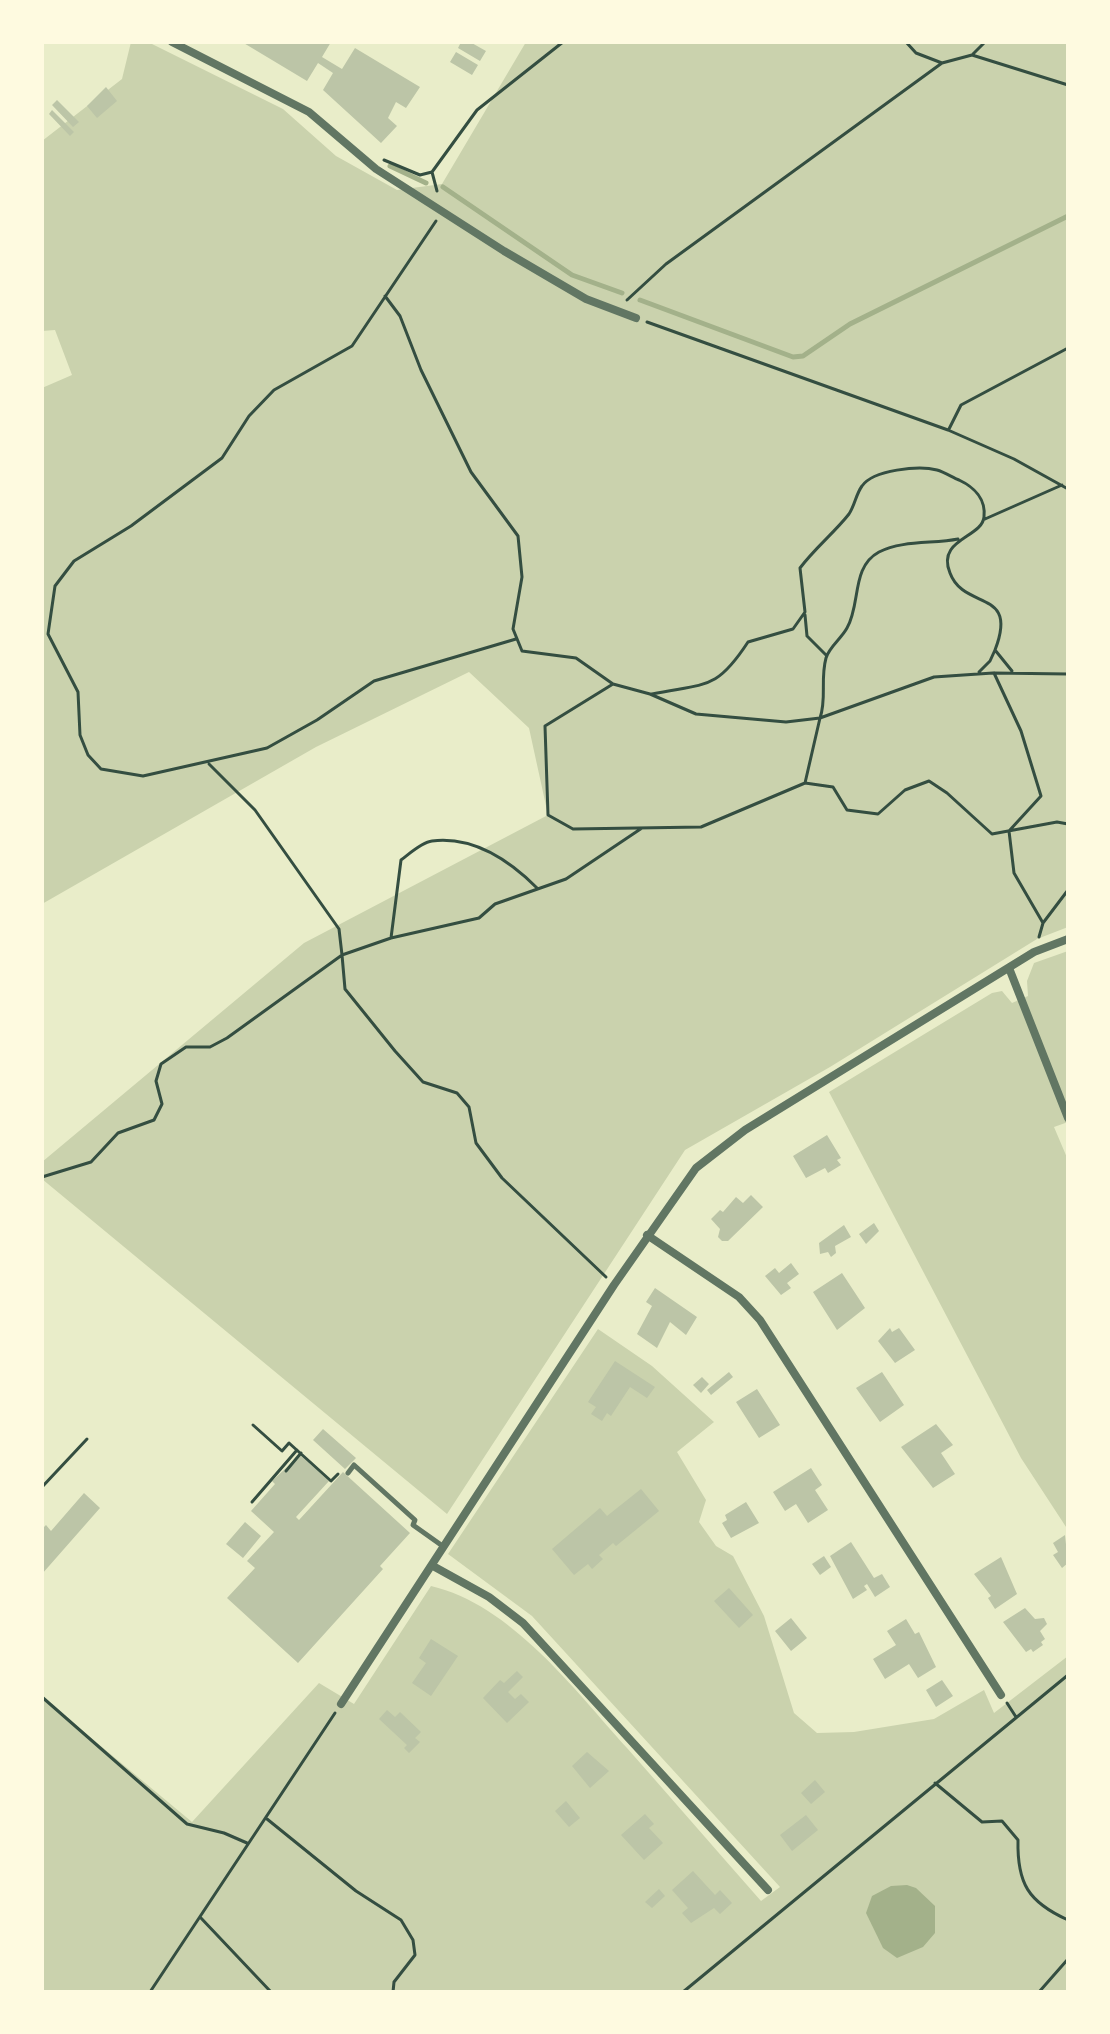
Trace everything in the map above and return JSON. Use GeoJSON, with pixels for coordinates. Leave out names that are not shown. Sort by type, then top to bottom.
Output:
{"type":"FeatureCollection","features":[{"type":"Feature","properties":{"kind":"street"},"geometry":{"type":"LineString","coordinates":[[172,42],[309,112],[376,169],[442,212],[586,299],[636,318]]}},
{"type":"Feature","properties":{"kind":"street"},"geometry":{"type":"LineString","coordinates":[[341,1704],[647,1235],[696,1168],[745,1130],[1034,952],[1068,939]]}},
{"type":"Feature","properties":{"kind":"street"},"geometry":{"type":"LineString","coordinates":[[1009,968],[1068,1118]]}},
{"type":"Feature","properties":{"kind":"street"},"geometry":{"type":"LineString","coordinates":[[647,1235],[739,1297],[760,1320],[1001,1695]]}},
{"type":"Feature","properties":{"kind":"street"},"geometry":{"type":"LineString","coordinates":[[433,1566],[489,1597],[523,1623],[768,1890]]}},
{"type":"Feature","properties":{"kind":"lane"},"geometry":{"type":"LineString","coordinates":[[345,1471],[354,1465],[415,1520],[413,1525],[445,1547]]}},
{"type":"Feature","properties":{"kind":"path"},"geometry":{"type":"LineString","coordinates":[[376,169],[385,158],[420,175],[432,172],[477,110],[563,42]]}},
{"type":"Feature","properties":{"kind":"path"},"geometry":{"type":"LineString","coordinates":[[906,42],[916,53],[942,63]]}},
{"type":"Feature","properties":{"kind":"path"},"geometry":{"type":"LineString","coordinates":[[616,311],[666,264],[942,63],[972,55],[985,42]]}},
{"type":"Feature","properties":{"kind":"path"},"geometry":{"type":"LineString","coordinates":[[972,55],[1068,85]]}},
{"type":"Feature","properties":{"kind":"path"},"geometry":{"type":"LineString","coordinates":[[442,212],[352,346],[274,390],[249,416],[222,458],[131,526],[74,561],[55,586],[48,634],[78,692],[80,735],[88,755],[101,769],[143,776],[209,764],[267,748],[317,720],[374,681],[516,639]]}},
{"type":"Feature","properties":{"kind":"path"},"geometry":{"type":"LineString","coordinates":[[385,296],[400,316],[421,370],[471,472],[518,536],[522,577],[513,629],[522,651],[576,658],[613,684],[650,694],[696,714],[786,722],[820,718],[934,677],[977,673],[1068,674]]}},
{"type":"Feature","properties":{"kind":"path"},"geometry":{"type":"LineString","coordinates":[[636,318],[948,430],[1068,489]]}},
{"type":"Feature","properties":{"kind":"path"},"geometry":{"type":"LineString","coordinates":[[948,430],[961,405],[1068,348]]}},
{"type":"Feature","properties":{"kind":"path"},"geometry":{"type":"LineString","coordinates":[[805,783],[825,703],[821,685],[826,655],[847,628],[860,570],[878,552],[904,545],[958,539],[980,528],[984,519],[983,500],[971,486],[936,470],[915,468],[875,476],[862,485],[851,512],[800,568],[807,636],[826,655]]}},
{"type":"Feature","properties":{"kind":"path"},"geometry":{"type":"LineString","coordinates":[[984,519],[1062,485]]}},
{"type":"Feature","properties":{"kind":"path"},"geometry":{"type":"LineString","coordinates":[[958,539],[947,559],[949,573],[955,583],[998,612],[1004,628],[990,661],[977,673]]}},
{"type":"Feature","properties":{"kind":"path"},"geometry":{"type":"LineString","coordinates":[[650,694],[712,682],[728,673],[748,642],[793,629],[805,612]]}},
{"type":"Feature","properties":{"kind":"path"},"geometry":{"type":"LineString","coordinates":[[995,650],[1006,667],[1015,673]]}},
{"type":"Feature","properties":{"kind":"path"},"geometry":{"type":"LineString","coordinates":[[993,673],[1021,731],[1041,796],[1009,831],[1014,873],[1043,923]]}},
{"type":"Feature","properties":{"kind":"path"},"geometry":{"type":"LineString","coordinates":[[613,684],[545,726],[548,815],[573,829],[701,827],[805,783],[833,787],[847,810],[878,814],[905,790],[929,781],[992,834],[1057,822],[1068,824]]}},
{"type":"Feature","properties":{"kind":"path"},"geometry":{"type":"LineString","coordinates":[[209,764],[255,810],[339,929],[345,989],[423,1082],[457,1093],[469,1107],[476,1143],[502,1178],[614,1285]]}},
{"type":"Feature","properties":{"kind":"path"},"geometry":{"type":"LineString","coordinates":[[42,1177],[91,1162],[118,1133],[154,1120],[162,1104],[156,1081],[161,1064],[186,1047],[210,1047],[227,1038],[342,955],[391,938],[479,918],[495,904],[566,879],[642,828]]}},
{"type":"Feature","properties":{"kind":"path"},"geometry":{"type":"LineString","coordinates":[[391,938],[401,860],[430,841],[471,844],[514,866],[537,888]]}},
{"type":"Feature","properties":{"kind":"path"},"geometry":{"type":"LineString","coordinates":[[1034,952],[1043,923],[1068,890]]}},
{"type":"Feature","properties":{"kind":"path"},"geometry":{"type":"LineString","coordinates":[[253,1425],[282,1451],[289,1443],[331,1481],[345,1471]]}},
{"type":"Feature","properties":{"kind":"path"},"geometry":{"type":"LineString","coordinates":[[42,1487],[87,1439]]}},
{"type":"Feature","properties":{"kind":"path"},"geometry":{"type":"LineString","coordinates":[[252,1502],[299,1452]]}},
{"type":"Feature","properties":{"kind":"path"},"geometry":{"type":"LineString","coordinates":[[683,1992],[783,1906],[835,1868],[1068,1675]]}},
{"type":"Feature","properties":{"kind":"path"},"geometry":{"type":"LineString","coordinates":[[42,1697],[187,1824],[224,1833],[247,1843]]}},
{"type":"Feature","properties":{"kind":"path"},"geometry":{"type":"LineString","coordinates":[[150,1992],[341,1704]]}},
{"type":"Feature","properties":{"kind":"path"},"geometry":{"type":"LineString","coordinates":[[935,1783],[982,1822],[1002,1821],[1018,1840],[1017,1869],[1027,1891],[1049,1911],[1068,1920]]}},
{"type":"Feature","properties":{"kind":"path"},"geometry":{"type":"LineString","coordinates":[[266,1818],[356,1891],[401,1920],[413,1940],[415,1955],[394,1982],[393,1992]]}},
{"type":"Feature","properties":{"kind":"path"},"geometry":{"type":"LineString","coordinates":[[200,1917],[271,1992]]}},
{"type":"Feature","properties":{"kind":"path"},"geometry":{"type":"LineString","coordinates":[[1039,1992],[1068,1959]]}},
{"type":"Feature","properties":{"kind":"shaded area"},"geometry":{"type":"Polygon","coordinates":[[[131,42],[148,42],[283,109],[336,156],[397,190],[442,184],[526,42],[1068,42],[1068,927],[1037,939],[830,1067],[685,1150],[447,1514],[42,1179],[42,1162],[304,943],[548,815],[529,728],[469,672],[316,747],[42,904],[42,388],[72,375],[55,330],[42,331],[42,141],[122,79],[131,42]]]}},
{"type":"Feature","properties":{"kind":"shaded area"},"geometry":{"type":"Polygon","coordinates":[[[1068,951],[1068,1122],[1054,1127],[1068,1160],[1068,1530],[1021,1458],[829,1092],[992,993],[1002,991],[1012,1003],[1028,996],[1027,981],[1034,963],[1068,951]]]}},
{"type":"Feature","properties":{"kind":"shaded area"},"geometry":{"type":"Polygon","coordinates":[[[598,1329],[652,1366],[714,1422],[677,1452],[706,1500],[699,1522],[716,1546],[733,1556],[764,1616],[794,1713],[817,1733],[854,1732],[934,1719],[984,1690],[994,1713],[1068,1656],[1068,1992],[42,1992],[42,1697],[192,1822],[319,1683],[354,1704],[431,1586],[460,1596],[488,1611],[539,1652],[586,1701],[761,1901],[780,1887],[532,1616],[448,1554],[598,1329]]]}},
{"type":"Feature","properties":{"kind":"shaded area"},"geometry":{"type":"Polygon","coordinates":[[[891,1886],[916,1888],[935,1906],[935,1933],[923,1947],[897,1958],[883,1948],[866,1913],[872,1896],[891,1886]]]}},
{"type":"Feature","properties":{"kind":"building"},"geometry":{"type":"Polygon","coordinates":[[[242,42],[331,42],[322,57],[342,69],[355,48],[420,87],[406,108],[396,102],[388,118],[397,126],[381,143],[323,90],[333,73],[318,63],[307,81],[242,42]]]}},
{"type":"Feature","properties":{"kind":"building"},"geometry":{"type":"Polygon","coordinates":[[[461,42],[470,42],[486,51],[480,61],[458,48],[461,42]]]}},
{"type":"Feature","properties":{"kind":"building"},"geometry":{"type":"Polygon","coordinates":[[[456,52],[478,65],[472,75],[450,62],[456,52]]]}},
{"type":"Feature","properties":{"kind":"building"},"geometry":{"type":"Polygon","coordinates":[[[106,87],[117,101],[97,118],[87,106],[106,87]]]}},
{"type":"Feature","properties":{"kind":"building"},"geometry":{"type":"Polygon","coordinates":[[[57,100],[79,122],[73,127],[52,105],[57,100]]]}},
{"type":"Feature","properties":{"kind":"building"},"geometry":{"type":"Polygon","coordinates":[[[52,110],[74,132],[70,136],[49,114],[52,110]]]}},
{"type":"Feature","properties":{"kind":"building"},"geometry":{"type":"Polygon","coordinates":[[[827,1135],[841,1158],[837,1160],[841,1165],[828,1173],[825,1168],[806,1178],[793,1156],[827,1135]]]}},
{"type":"Feature","properties":{"kind":"building"},"geometry":{"type":"Polygon","coordinates":[[[751,1195],[763,1207],[728,1241],[722,1241],[718,1237],[720,1229],[711,1219],[720,1210],[723,1212],[736,1197],[743,1203],[751,1195]]]}},
{"type":"Feature","properties":{"kind":"building"},"geometry":{"type":"Polygon","coordinates":[[[874,1223],[879,1231],[866,1244],[859,1234],[874,1223]]]}},
{"type":"Feature","properties":{"kind":"building"},"geometry":{"type":"Polygon","coordinates":[[[844,1225],[851,1237],[835,1246],[836,1253],[831,1257],[828,1252],[820,1254],[819,1243],[844,1225]]]}},
{"type":"Feature","properties":{"kind":"building"},"geometry":{"type":"Polygon","coordinates":[[[791,1263],[799,1274],[787,1283],[791,1288],[781,1295],[765,1276],[775,1268],[779,1273],[791,1263]]]}},
{"type":"Feature","properties":{"kind":"building"},"geometry":{"type":"Polygon","coordinates":[[[842,1273],[865,1308],[837,1330],[813,1292],[842,1273]]]}},
{"type":"Feature","properties":{"kind":"building"},"geometry":{"type":"Polygon","coordinates":[[[655,1288],[697,1317],[686,1335],[670,1322],[657,1348],[637,1334],[652,1306],[646,1302],[655,1288]]]}},
{"type":"Feature","properties":{"kind":"building"},"geometry":{"type":"Polygon","coordinates":[[[890,1328],[892,1332],[899,1328],[915,1350],[895,1363],[878,1341],[890,1328]]]}},
{"type":"Feature","properties":{"kind":"building"},"geometry":{"type":"Polygon","coordinates":[[[615,1361],[655,1387],[647,1398],[630,1387],[611,1416],[607,1413],[602,1421],[591,1414],[596,1407],[588,1402],[615,1361]]]}},
{"type":"Feature","properties":{"kind":"building"},"geometry":{"type":"Polygon","coordinates":[[[729,1372],[733,1377],[711,1395],[707,1390],[729,1372]]]}},
{"type":"Feature","properties":{"kind":"building"},"geometry":{"type":"Polygon","coordinates":[[[882,1372],[904,1405],[880,1422],[856,1388],[882,1372]]]}},
{"type":"Feature","properties":{"kind":"building"},"geometry":{"type":"Polygon","coordinates":[[[702,1377],[709,1384],[701,1393],[693,1385],[702,1377]]]}},
{"type":"Feature","properties":{"kind":"building"},"geometry":{"type":"Polygon","coordinates":[[[757,1389],[780,1425],[759,1438],[736,1402],[757,1389]]]}},
{"type":"Feature","properties":{"kind":"building"},"geometry":{"type":"Polygon","coordinates":[[[936,1424],[953,1445],[941,1453],[955,1474],[933,1488],[901,1447],[936,1424]]]}},
{"type":"Feature","properties":{"kind":"building"},"geometry":{"type":"Polygon","coordinates":[[[323,1429],[356,1458],[345,1469],[313,1440],[323,1429]]]}},
{"type":"Feature","properties":{"kind":"building"},"geometry":{"type":"Polygon","coordinates":[[[300,1455],[329,1481],[296,1517],[299,1520],[343,1472],[410,1533],[380,1566],[383,1569],[298,1663],[227,1598],[255,1568],[247,1561],[274,1532],[251,1511],[275,1484],[272,1481],[300,1455]]]}},
{"type":"Feature","properties":{"kind":"building"},"geometry":{"type":"Polygon","coordinates":[[[811,1468],[822,1485],[815,1490],[828,1510],[808,1523],[796,1504],[785,1511],[773,1492],[811,1468]]]}},
{"type":"Feature","properties":{"kind":"building"},"geometry":{"type":"Polygon","coordinates":[[[641,1489],[659,1511],[616,1546],[613,1543],[599,1555],[603,1559],[592,1569],[588,1564],[574,1575],[552,1549],[600,1508],[607,1516],[641,1489]]]}},
{"type":"Feature","properties":{"kind":"building"},"geometry":{"type":"Polygon","coordinates":[[[84,1493],[100,1508],[42,1574],[42,1529],[46,1525],[51,1531],[84,1493]]]}},
{"type":"Feature","properties":{"kind":"building"},"geometry":{"type":"Polygon","coordinates":[[[746,1502],[759,1523],[731,1538],[722,1523],[727,1520],[725,1515],[746,1502]]]}},
{"type":"Feature","properties":{"kind":"building"},"geometry":{"type":"Polygon","coordinates":[[[245,1522],[261,1536],[243,1558],[226,1544],[245,1522]]]}},
{"type":"Feature","properties":{"kind":"building"},"geometry":{"type":"Polygon","coordinates":[[[1065,1535],[1068,1563],[1062,1568],[1053,1555],[1058,1552],[1053,1543],[1065,1535]]]}},
{"type":"Feature","properties":{"kind":"building"},"geometry":{"type":"Polygon","coordinates":[[[851,1542],[874,1578],[882,1574],[890,1587],[875,1597],[867,1584],[864,1586],[867,1590],[853,1599],[830,1556],[851,1542]]]}},
{"type":"Feature","properties":{"kind":"building"},"geometry":{"type":"Polygon","coordinates":[[[824,1556],[831,1567],[820,1575],[812,1564],[824,1556]]]}},
{"type":"Feature","properties":{"kind":"building"},"geometry":{"type":"Polygon","coordinates":[[[1001,1557],[1017,1594],[995,1609],[988,1598],[991,1596],[974,1574],[1001,1557]]]}},
{"type":"Feature","properties":{"kind":"building"},"geometry":{"type":"Polygon","coordinates":[[[729,1588],[753,1615],[739,1628],[714,1601],[729,1588]]]}},
{"type":"Feature","properties":{"kind":"building"},"geometry":{"type":"Polygon","coordinates":[[[1025,1608],[1035,1619],[1044,1618],[1047,1624],[1040,1631],[1045,1639],[1041,1642],[1043,1645],[1033,1652],[1031,1649],[1026,1652],[1003,1622],[1025,1608]]]}},
{"type":"Feature","properties":{"kind":"building"},"geometry":{"type":"Polygon","coordinates":[[[791,1618],[807,1638],[791,1651],[775,1631],[791,1618]]]}},
{"type":"Feature","properties":{"kind":"building"},"geometry":{"type":"Polygon","coordinates":[[[906,1619],[915,1634],[919,1632],[936,1667],[918,1678],[909,1664],[885,1679],[873,1659],[896,1645],[887,1631],[906,1619]]]}},
{"type":"Feature","properties":{"kind":"building"},"geometry":{"type":"Polygon","coordinates":[[[431,1639],[458,1656],[431,1696],[412,1683],[426,1663],[419,1658],[431,1639]]]}},
{"type":"Feature","properties":{"kind":"building"},"geometry":{"type":"Polygon","coordinates":[[[517,1671],[523,1677],[508,1692],[515,1699],[521,1694],[529,1702],[507,1723],[483,1698],[500,1680],[504,1683],[517,1671]]]}},
{"type":"Feature","properties":{"kind":"building"},"geometry":{"type":"Polygon","coordinates":[[[942,1680],[953,1696],[936,1707],[926,1690],[942,1680]]]}},
{"type":"Feature","properties":{"kind":"building"},"geometry":{"type":"Polygon","coordinates":[[[387,1710],[395,1717],[400,1712],[421,1732],[415,1738],[420,1742],[409,1753],[404,1748],[407,1745],[379,1719],[387,1710]]]}},
{"type":"Feature","properties":{"kind":"building"},"geometry":{"type":"Polygon","coordinates":[[[587,1752],[609,1771],[590,1788],[572,1766],[587,1752]]]}},
{"type":"Feature","properties":{"kind":"building"},"geometry":{"type":"Polygon","coordinates":[[[815,1780],[825,1792],[811,1804],[801,1793],[815,1780]]]}},
{"type":"Feature","properties":{"kind":"building"},"geometry":{"type":"Polygon","coordinates":[[[566,1801],[580,1818],[569,1827],[555,1811],[566,1801]]]}},
{"type":"Feature","properties":{"kind":"building"},"geometry":{"type":"Polygon","coordinates":[[[645,1814],[654,1824],[649,1828],[663,1843],[644,1860],[621,1835],[645,1814]]]}},
{"type":"Feature","properties":{"kind":"building"},"geometry":{"type":"Polygon","coordinates":[[[806,1815],[818,1830],[792,1851],[780,1835],[806,1815]]]}},
{"type":"Feature","properties":{"kind":"building"},"geometry":{"type":"Polygon","coordinates":[[[693,1871],[715,1895],[720,1890],[732,1903],[720,1914],[714,1908],[691,1923],[682,1913],[688,1908],[672,1890],[693,1871]]]}},
{"type":"Feature","properties":{"kind":"building"},"geometry":{"type":"Polygon","coordinates":[[[659,1889],[665,1896],[652,1908],[645,1902],[659,1889]]]}},
{"type":"Feature","properties":{"kind":"waterway"},"geometry":{"type":"LineString","coordinates":[[390,166],[426,183]]}},
{"type":"Feature","properties":{"kind":"waterway"},"geometry":{"type":"LineString","coordinates":[[443,187],[572,275],[622,293]]}},
{"type":"Feature","properties":{"kind":"waterway"},"geometry":{"type":"LineString","coordinates":[[640,300],[793,357],[803,356],[850,324],[1068,216]]}}]}
